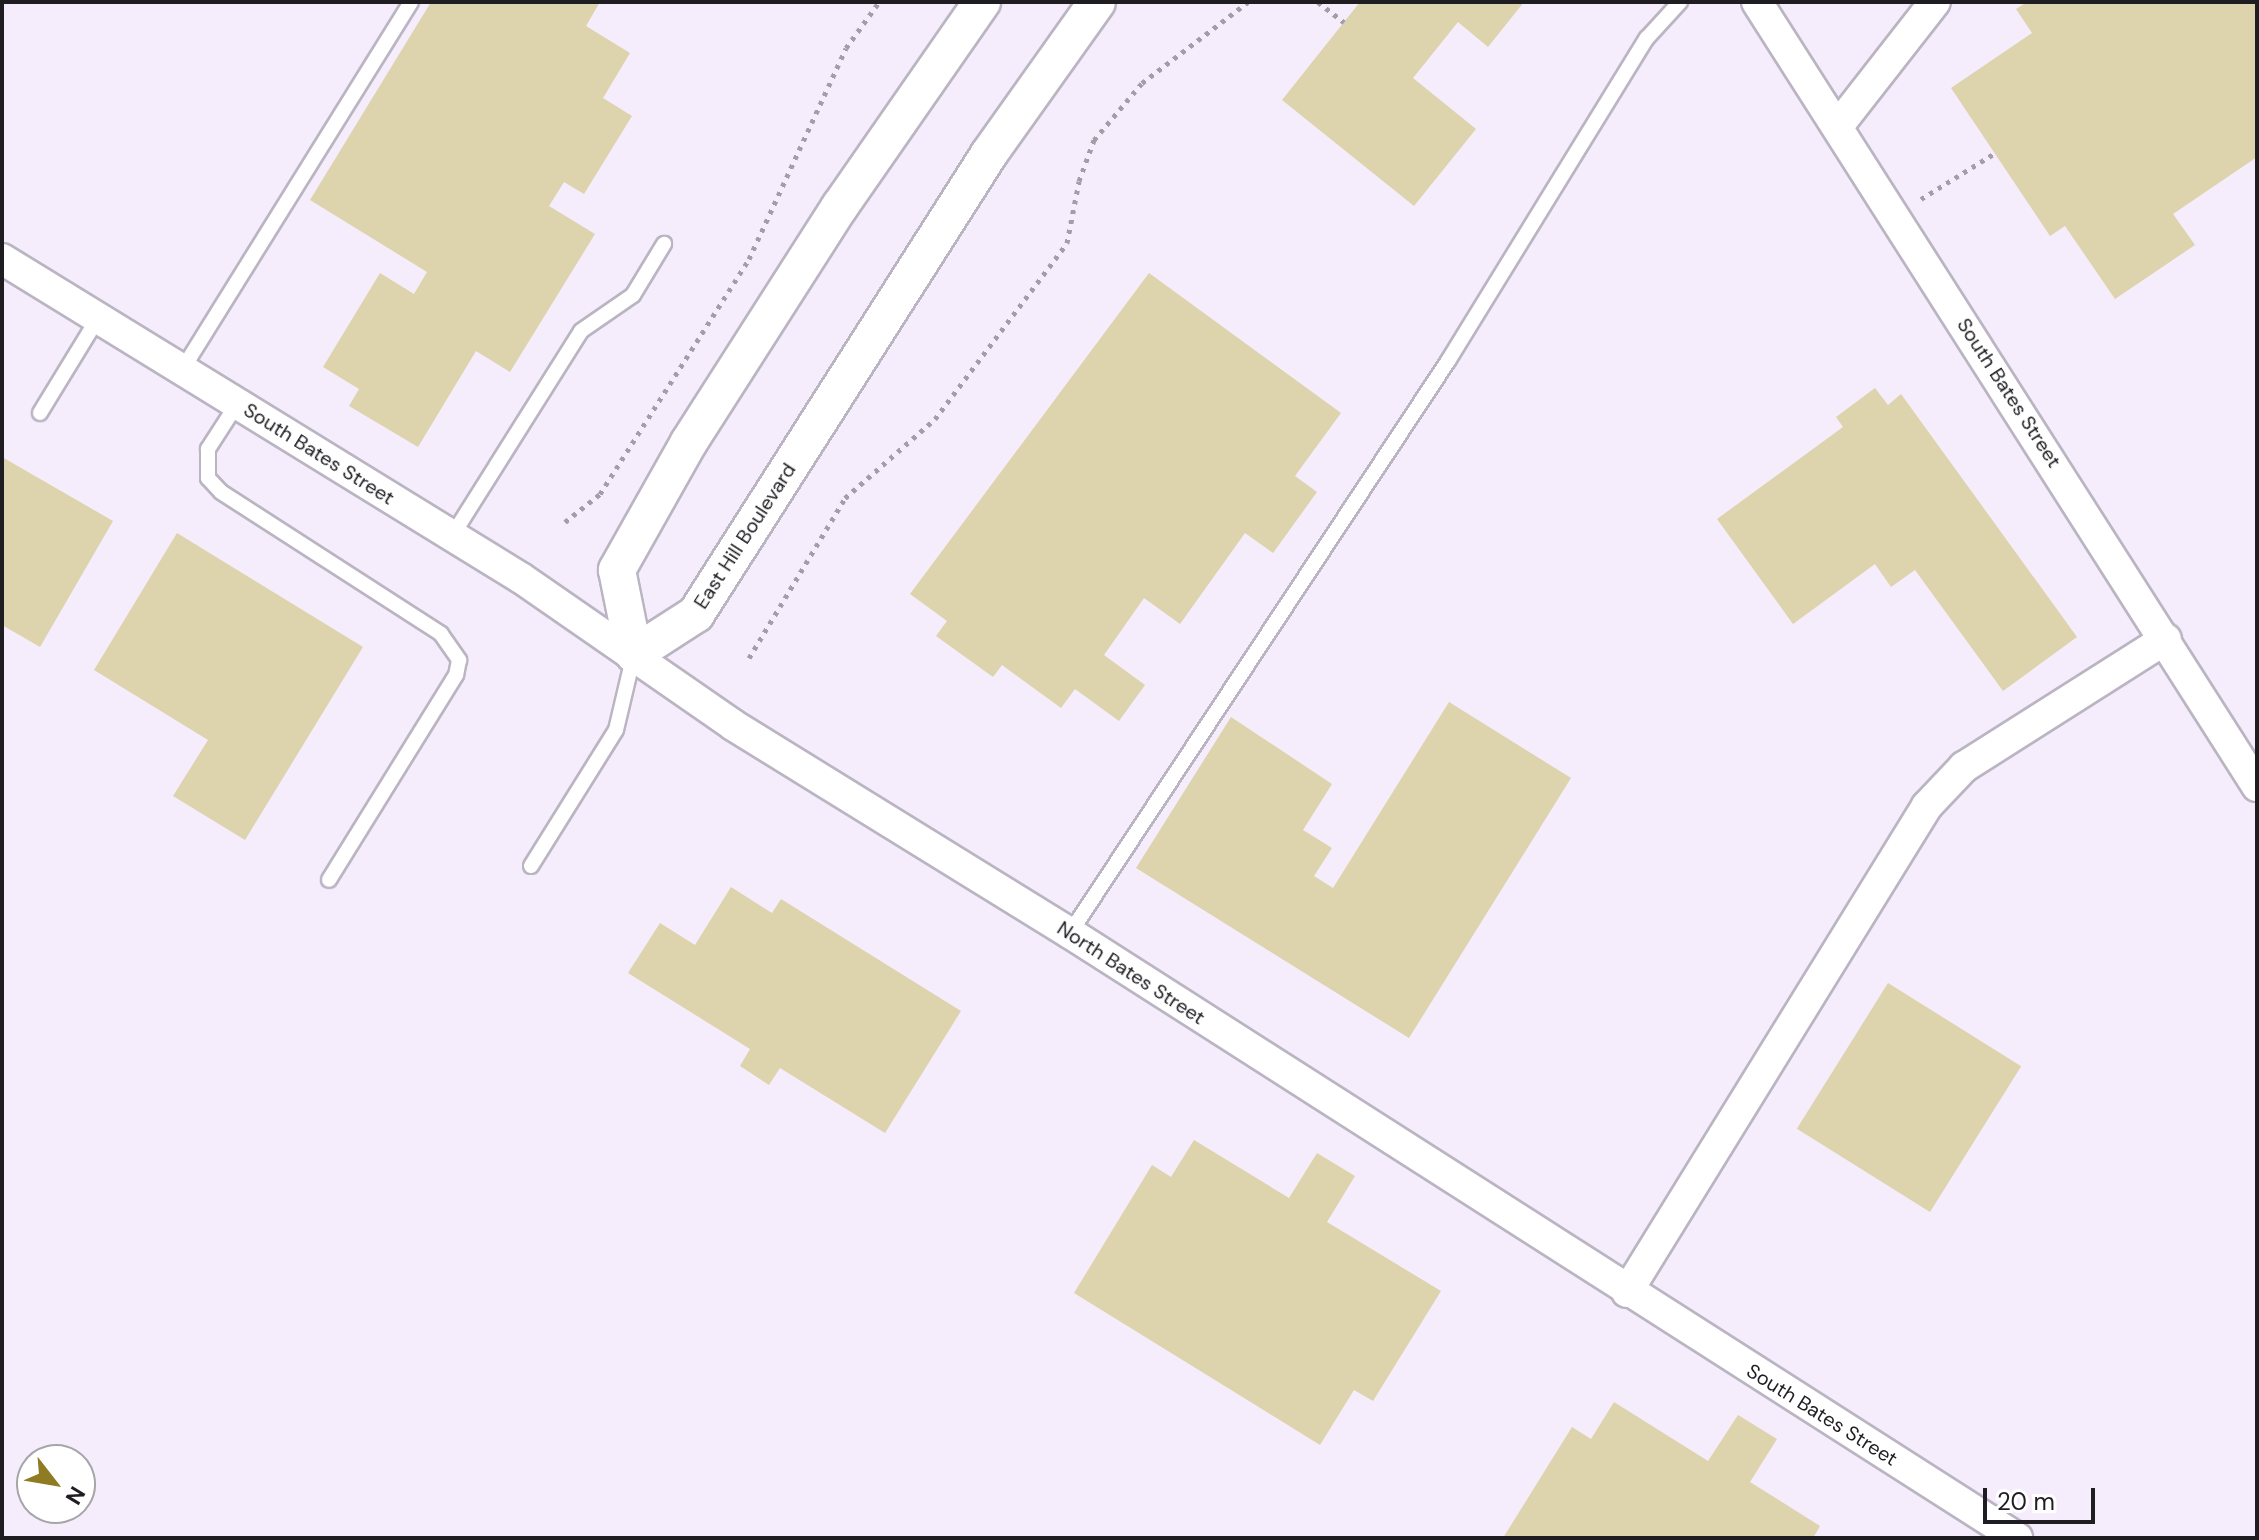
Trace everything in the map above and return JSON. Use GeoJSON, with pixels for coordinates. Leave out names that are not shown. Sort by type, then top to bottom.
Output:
{"type":"FeatureCollection","features":[{"type":"Feature","properties":{"kind":"street"},"geometry":{"type":"LineString","coordinates":[[634,654],[617,570],[689,442],[840,206],[982,2]]}},
{"type":"Feature","properties":{"kind":"street","name":"East Hill Boulevard"},"geometry":{"type":"LineString","coordinates":[[634,654],[696,614],[989,154],[1097,2]]}},
{"type":"Feature","properties":{"kind":"street","name":"South Bates Street"},"geometry":{"type":"LineString","coordinates":[[1757,2],[1838,126],[1906,207],[2257,786]]}},
{"type":"Feature","properties":{"kind":"street"},"geometry":{"type":"LineString","coordinates":[[1838,126],[1935,2]]}},
{"type":"Feature","properties":{"kind":"street","name":"South Bates Street"},"geometry":{"type":"LineString","coordinates":[[2,259],[452,536],[634,654]]}},
{"type":"Feature","properties":{"kind":"street"},"geometry":{"type":"LineString","coordinates":[[1627,1292],[1927,806],[1964,767],[2166,639]]}},
{"type":"Feature","properties":{"kind":"street","name":"North Bates Street"},"geometry":{"type":"LineString","coordinates":[[634,654],[733,725],[1070,933],[1627,1292]]}},
{"type":"Feature","properties":{"kind":"street","name":"South Bates Street"},"geometry":{"type":"LineString","coordinates":[[1627,1292],[2017,1538]]}},
{"type":"Feature","properties":{"kind":"lane"},"geometry":{"type":"LineString","coordinates":[[182,370],[411,2]]}},
{"type":"Feature","properties":{"kind":"lane"},"geometry":{"type":"LineString","coordinates":[[1070,933],[1448,361],[1647,38],[1680,2]]}},
{"type":"Feature","properties":{"kind":"lane"},"geometry":{"type":"LineString","coordinates":[[452,536],[581,331],[633,295],[664,244]]}},
{"type":"Feature","properties":{"kind":"lane"},"geometry":{"type":"LineString","coordinates":[[40,413],[98,318]]}},
{"type":"Feature","properties":{"kind":"lane"},"geometry":{"type":"LineString","coordinates":[[237,404],[208,449],[208,478],[221,492],[441,634],[459,660],[456,675],[329,880]]}},
{"type":"Feature","properties":{"kind":"lane"},"geometry":{"type":"LineString","coordinates":[[531,866],[616,730],[634,654]]}},
{"type":"Feature","properties":{"kind":"path"},"geometry":{"type":"LineString","coordinates":[[565,522],[600,494],[749,259],[846,48],[879,2]]}},
{"type":"Feature","properties":{"kind":"path"},"geometry":{"type":"LineString","coordinates":[[749,658],[845,498],[935,419],[1067,243],[1079,181],[1094,140],[1142,83],[1248,2]]}},
{"type":"Feature","properties":{"kind":"path"},"geometry":{"type":"LineString","coordinates":[[1318,2],[1344,22]]}},
{"type":"Feature","properties":{"kind":"path"},"geometry":{"type":"LineString","coordinates":[[1906,207],[1995,153]]}},
{"type":"Feature","properties":{"kind":"path"},"geometry":{"type":"LineString","coordinates":[[1906,207],[1911,188]]}},
{"type":"Feature","properties":{"kind":"building"},"geometry":{"type":"Polygon","coordinates":[[[431,2],[600,2],[586,26],[630,53],[603,98],[632,116],[584,194],[564,182],[549,206],[595,234],[510,372],[476,351],[418,447],[349,406],[359,389],[323,367],[380,273],[414,294],[427,272],[310,200],[431,2]]]}},
{"type":"Feature","properties":{"kind":"building"},"geometry":{"type":"Polygon","coordinates":[[[1360,2],[1524,2],[1488,47],[1458,22],[1413,78],[1476,129],[1414,206],[1282,100],[1360,2]]]}},
{"type":"Feature","properties":{"kind":"building"},"geometry":{"type":"Polygon","coordinates":[[[2027,2],[2257,2],[2257,157],[2173,214],[2195,245],[2115,299],[2065,226],[2050,236],[1951,88],[2032,33],[2016,9],[2027,2]]]}},
{"type":"Feature","properties":{"kind":"building"},"geometry":{"type":"Polygon","coordinates":[[[1149,273],[1341,413],[1295,476],[1317,492],[1273,553],[1245,533],[1180,624],[1144,598],[1104,655],[1145,685],[1119,721],[1075,689],[1061,708],[1002,665],[993,677],[936,636],[947,621],[910,594],[1149,273]]]}},
{"type":"Feature","properties":{"kind":"building"},"geometry":{"type":"Polygon","coordinates":[[[1875,388],[1888,405],[1901,394],[2077,637],[2003,691],[1915,570],[1891,587],[1875,564],[1793,624],[1717,519],[1843,427],[1836,417],[1875,388]]]}},
{"type":"Feature","properties":{"kind":"building"},"geometry":{"type":"Polygon","coordinates":[[[2,457],[113,521],[40,647],[2,625],[2,457]]]}},
{"type":"Feature","properties":{"kind":"building"},"geometry":{"type":"Polygon","coordinates":[[[177,533],[363,647],[245,840],[173,796],[208,740],[94,670],[177,533]]]}},
{"type":"Feature","properties":{"kind":"building"},"geometry":{"type":"Polygon","coordinates":[[[1449,702],[1571,778],[1409,1038],[1136,868],[1231,717],[1332,784],[1303,830],[1332,848],[1314,876],[1333,888],[1449,702]]]}},
{"type":"Feature","properties":{"kind":"building"},"geometry":{"type":"Polygon","coordinates":[[[731,887],[772,913],[781,899],[961,1011],[885,1133],[780,1068],[769,1085],[740,1066],[750,1049],[628,973],[660,923],[695,945],[731,887]]]}},
{"type":"Feature","properties":{"kind":"building"},"geometry":{"type":"Polygon","coordinates":[[[1888,983],[2021,1066],[1930,1212],[1797,1129],[1888,983]]]}},
{"type":"Feature","properties":{"kind":"building"},"geometry":{"type":"Polygon","coordinates":[[[1194,1140],[1289,1198],[1317,1153],[1355,1176],[1327,1222],[1441,1291],[1373,1401],[1354,1390],[1320,1445],[1074,1293],[1152,1165],[1171,1177],[1194,1140]]]}},
{"type":"Feature","properties":{"kind":"building"},"geometry":{"type":"Polygon","coordinates":[[[1614,1402],[1708,1461],[1738,1415],[1777,1439],[1750,1482],[1820,1526],[1813,1538],[1503,1538],[1572,1427],[1591,1439],[1614,1402]]]}}]}
